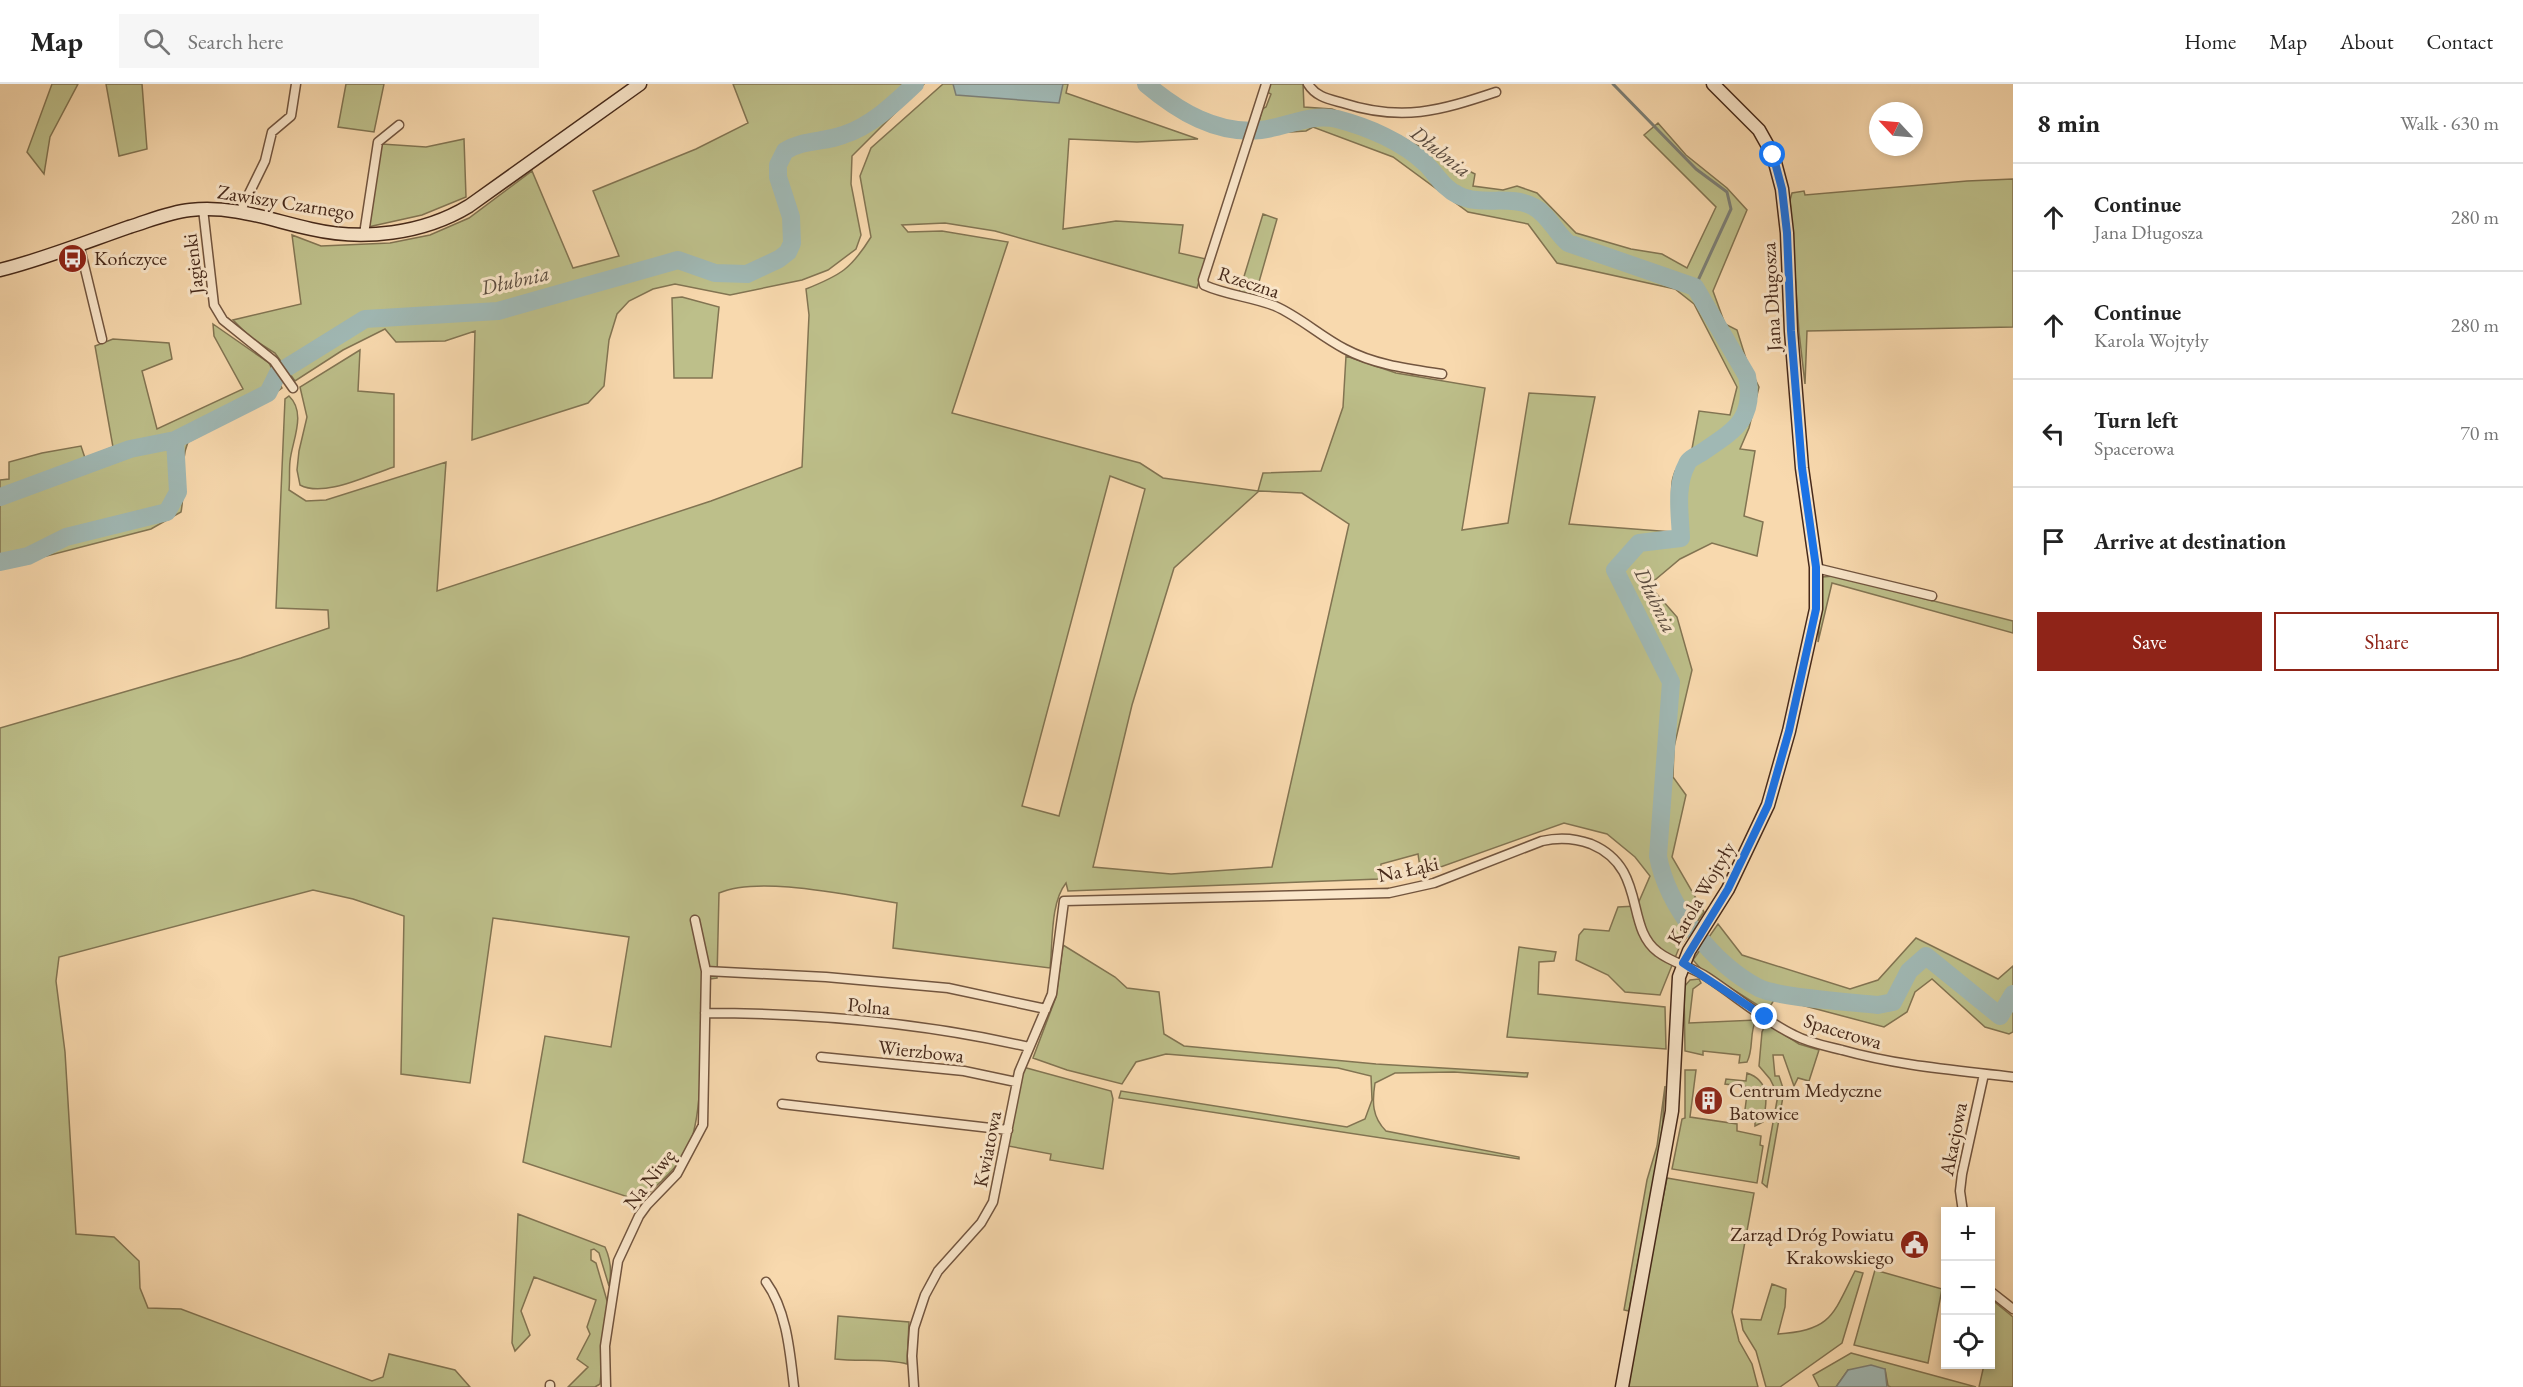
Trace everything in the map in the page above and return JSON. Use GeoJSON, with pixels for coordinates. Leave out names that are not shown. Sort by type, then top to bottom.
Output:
{"type":"FeatureCollection","features":[{"type":"Feature","properties":{"kind":"street"},"geometry":{"type":"LineString","coordinates":[[241,210],[265,161],[272,132],[291,116],[296,84]]}},
{"type":"Feature","properties":{"kind":"street","name":"Zawiszy Czarnego"},"geometry":{"type":"LineString","coordinates":[[0,270],[169,214],[203,209],[241,210],[312,229],[342,234],[411,230],[455,214],[640,84]]}},
{"type":"Feature","properties":{"kind":"street","name":"Rzeczna"},"geometry":{"type":"LineString","coordinates":[[1266,84],[1203,280],[1204,285],[1273,305],[1346,350],[1375,362],[1415,372],[1442,374]]}},
{"type":"Feature","properties":{"kind":"street"},"geometry":{"type":"LineString","coordinates":[[1308,84],[1316,95],[1383,114],[1436,111],[1496,92]]}},
{"type":"Feature","properties":{"kind":"street","name":"Jana Długosza"},"geometry":{"type":"LineString","coordinates":[[1713,84],[1759,130],[1778,171],[1787,233],[1791,331],[1802,468],[1816,567]]}},
{"type":"Feature","properties":{"kind":"street"},"geometry":{"type":"LineString","coordinates":[[364,234],[378,142],[399,125]]}},
{"type":"Feature","properties":{"kind":"street","name":"Jagienki"},"geometry":{"type":"LineString","coordinates":[[203,209],[214,305],[223,320],[274,360],[293,388]]}},
{"type":"Feature","properties":{"kind":"street"},"geometry":{"type":"LineString","coordinates":[[80,244],[102,339]]}},
{"type":"Feature","properties":{"kind":"street"},"geometry":{"type":"LineString","coordinates":[[1816,567],[1932,596]]}},
{"type":"Feature","properties":{"kind":"street","name":"Karola Wojtyły"},"geometry":{"type":"LineString","coordinates":[[1622,1387],[1672,1111],[1676,1002],[1683,963],[1751,845],[1768,805],[1781,761],[1816,609],[1816,567]]}},
{"type":"Feature","properties":{"kind":"street","name":"Na Łąki"},"geometry":{"type":"LineString","coordinates":[[1064,902],[1389,893],[1434,883],[1542,842],[1572,839],[1596,846],[1617,863],[1631,885],[1648,940],[1660,954],[1683,963]]}},
{"type":"Feature","properties":{"kind":"street","name":"Kwiatowa"},"geometry":{"type":"LineString","coordinates":[[914,1387],[912,1356],[914,1329],[925,1295],[938,1271],[990,1209],[1016,1082],[1056,978],[1064,902]]}},
{"type":"Feature","properties":{"kind":"street","name":"Na Niwę"},"geometry":{"type":"LineString","coordinates":[[606,1387],[605,1346],[618,1261],[639,1216],[646,1205],[678,1174],[703,1125],[706,971],[694,920]]}},
{"type":"Feature","properties":{"kind":"street","name":"Spacerowa"},"geometry":{"type":"LineString","coordinates":[[1683,963],[1805,1040],[1904,1065],[2013,1077]]}},
{"type":"Feature","properties":{"kind":"street"},"geometry":{"type":"LineString","coordinates":[[706,971],[826,977],[928,986],[981,994],[1046,1009]]}},
{"type":"Feature","properties":{"kind":"street","name":"Polna"},"geometry":{"type":"LineString","coordinates":[[705,1013],[901,1025],[977,1035],[1029,1047]]}},
{"type":"Feature","properties":{"kind":"street","name":"Wierzbowa"},"geometry":{"type":"LineString","coordinates":[[821,1057],[964,1071],[1016,1082]]}},
{"type":"Feature","properties":{"kind":"street","name":"Akacjowa"},"geometry":{"type":"LineString","coordinates":[[1962,1207],[1960,1191],[1962,1174],[1984,1074]]}},
{"type":"Feature","properties":{"kind":"street"},"geometry":{"type":"LineString","coordinates":[[782,1104],[1008,1130]]}},
{"type":"Feature","properties":{"kind":"street"},"geometry":{"type":"LineString","coordinates":[[766,1282],[779,1309],[789,1346],[794,1387]]}},
{"type":"Feature","properties":{"kind":"street"},"geometry":{"type":"LineString","coordinates":[[1995,1295],[2013,1309]]}},
{"type":"Feature","properties":{"kind":"green space"},"geometry":{"type":"Polygon","coordinates":[[[52,84],[78,84],[50,137],[44,174],[27,152],[52,84]]]}},
{"type":"Feature","properties":{"kind":"green space"},"geometry":{"type":"Polygon","coordinates":[[[106,84],[142,84],[147,149],[119,156],[106,84]]]}},
{"type":"Feature","properties":{"kind":"green space"},"geometry":{"type":"Polygon","coordinates":[[[346,84],[384,84],[374,132],[338,127],[346,84]]]}},
{"type":"Feature","properties":{"kind":"green space"},"geometry":{"type":"Polygon","coordinates":[[[733,84],[924,84],[852,156],[851,184],[861,235],[856,249],[828,270],[802,280],[730,295],[675,284],[653,289],[629,301],[617,314],[609,340],[604,386],[588,403],[472,440],[475,331],[445,341],[396,342],[385,329],[343,350],[295,381],[275,353],[250,337],[233,320],[301,304],[292,235],[321,246],[390,243],[430,235],[469,218],[532,171],[573,268],[619,256],[593,191],[696,149],[748,123],[733,84]]]}},
{"type":"Feature","properties":{"kind":"green space"},"geometry":{"type":"Polygon","coordinates":[[[943,84],[1068,84],[1066,93],[1198,139],[1137,142],[1069,139],[1063,229],[1116,221],[1183,225],[1179,253],[1206,259],[1197,288],[995,231],[945,223],[902,225],[908,232],[942,231],[1008,242],[952,413],[1140,463],[1163,478],[1258,491],[1263,473],[1321,471],[1343,407],[1346,356],[1396,373],[1485,388],[1462,530],[1508,523],[1529,393],[1595,397],[1569,524],[1673,532],[1673,479],[1676,470],[1691,454],[1699,411],[1730,415],[1737,387],[1694,304],[1675,289],[1557,263],[1528,224],[1468,212],[1393,157],[1313,127],[1306,131],[1256,134],[1262,109],[1266,107],[1271,94],[1267,92],[1270,84],[1303,84],[1304,107],[1332,109],[1397,135],[1475,174],[1473,186],[1503,190],[1517,186],[1537,193],[1576,233],[1631,249],[1662,254],[1687,268],[1716,207],[1644,135],[1658,123],[1686,155],[1727,188],[1747,210],[1713,291],[1725,324],[1737,330],[1747,362],[1759,387],[1749,428],[1740,449],[1755,451],[1744,516],[1763,522],[1757,556],[1712,543],[1680,559],[1649,585],[1677,617],[1692,670],[1674,747],[1673,777],[1686,795],[1672,857],[1704,912],[1679,948],[1660,995],[1625,992],[1608,975],[1576,960],[1579,935],[1584,929],[1609,931],[1618,907],[1637,906],[1650,876],[1635,857],[1607,834],[1564,823],[1421,874],[1418,854],[1381,864],[1379,879],[1068,891],[1066,883],[1057,901],[1050,968],[893,948],[897,903],[781,886],[736,888],[719,893],[717,978],[702,980],[701,1068],[693,1135],[687,1150],[677,1164],[640,1201],[523,1162],[545,1036],[611,1047],[629,937],[493,918],[470,1083],[401,1074],[404,916],[353,899],[313,890],[59,957],[56,981],[65,1052],[76,1234],[114,1237],[139,1261],[140,1288],[148,1308],[181,1309],[372,1381],[383,1377],[389,1354],[455,1370],[470,1387],[0,1387],[0,728],[241,658],[329,628],[328,610],[276,608],[285,399],[289,396],[294,403],[298,419],[290,461],[289,490],[306,501],[326,500],[446,462],[437,591],[711,501],[802,467],[809,315],[806,289],[844,270],[857,257],[871,237],[860,176],[871,148],[943,84]],[[1110,476],[1022,806],[1059,816],[1145,489],[1110,476]],[[1259,491],[1174,568],[1132,705],[1093,867],[1171,874],[1272,867],[1349,524],[1302,493],[1259,491]]]}},
{"type":"Feature","properties":{"kind":"green space"},"geometry":{"type":"Polygon","coordinates":[[[464,139],[466,197],[422,215],[368,227],[382,144],[426,147],[464,139]]]}},
{"type":"Feature","properties":{"kind":"green space"},"geometry":{"type":"Polygon","coordinates":[[[2013,179],[2013,327],[1807,331],[1805,384],[1790,200],[1792,193],[1804,191],[1805,195],[2013,179]]]}},
{"type":"Feature","properties":{"kind":"green space"},"geometry":{"type":"Polygon","coordinates":[[[1263,214],[1277,219],[1255,296],[1239,293],[1263,214]]]}},
{"type":"Feature","properties":{"kind":"green space"},"geometry":{"type":"Polygon","coordinates":[[[682,297],[719,307],[712,378],[674,378],[672,298],[682,297]]]}},
{"type":"Feature","properties":{"kind":"green space"},"geometry":{"type":"Polygon","coordinates":[[[213,324],[269,363],[282,388],[254,408],[188,442],[184,459],[181,512],[151,529],[0,568],[0,480],[9,479],[9,462],[81,446],[85,458],[113,447],[95,346],[113,339],[169,343],[172,359],[142,371],[157,429],[243,389],[214,336],[213,324]]]}},
{"type":"Feature","properties":{"kind":"green space"},"geometry":{"type":"Polygon","coordinates":[[[360,350],[358,391],[394,394],[394,467],[333,487],[321,489],[300,485],[297,470],[307,417],[300,387],[360,350]]]}},
{"type":"Feature","properties":{"kind":"green space"},"geometry":{"type":"Polygon","coordinates":[[[1835,576],[2013,621],[2013,633],[1832,583],[1818,642],[1822,577],[1835,576]]]}},
{"type":"Feature","properties":{"kind":"green space"},"geometry":{"type":"Polygon","coordinates":[[[1718,924],[1742,955],[1850,989],[1878,980],[1916,938],[1998,979],[2013,966],[2013,1032],[2009,1034],[1985,1027],[1932,979],[1915,992],[1907,1012],[1884,1027],[1790,1002],[1774,1000],[1767,1011],[1702,970],[1693,960],[1718,924]]]}},
{"type":"Feature","properties":{"kind":"green space"},"geometry":{"type":"Polygon","coordinates":[[[1063,945],[1115,977],[1127,988],[1159,992],[1164,1034],[1184,1046],[1376,1064],[1528,1073],[1527,1077],[1454,1072],[1395,1073],[1375,1083],[1374,1090],[1373,1103],[1376,1115],[1386,1131],[1519,1157],[1519,1159],[1119,1098],[1121,1091],[1347,1127],[1365,1119],[1372,1100],[1371,1076],[1338,1068],[1166,1054],[1136,1062],[1122,1084],[1067,1070],[1033,1058],[1056,997],[1063,945]]]}},
{"type":"Feature","properties":{"kind":"green space"},"geometry":{"type":"Polygon","coordinates":[[[1519,947],[1556,952],[1554,961],[1539,962],[1538,994],[1665,1007],[1666,1049],[1507,1037],[1519,947]]]}},
{"type":"Feature","properties":{"kind":"green space"},"geometry":{"type":"Polygon","coordinates":[[[1699,979],[1701,983],[1693,989],[1689,1023],[1756,1020],[1747,1062],[1739,1063],[1740,1055],[1703,1051],[1703,1055],[1685,1051],[1684,987],[1690,980],[1699,979]]]}},
{"type":"Feature","properties":{"kind":"green space"},"geometry":{"type":"Polygon","coordinates":[[[1766,1023],[1799,1044],[1819,1050],[1809,1081],[1798,1078],[1794,1086],[1783,1055],[1773,1055],[1775,1076],[1779,1076],[1784,1091],[1767,1187],[1762,1183],[1778,1095],[1770,1079],[1759,1066],[1762,1032],[1766,1023]]]}},
{"type":"Feature","properties":{"kind":"green space"},"geometry":{"type":"Polygon","coordinates":[[[1023,1067],[1111,1091],[1113,1099],[1103,1169],[1050,1160],[1051,1154],[1008,1146],[1023,1067]]]}},
{"type":"Feature","properties":{"kind":"green space"},"geometry":{"type":"Polygon","coordinates":[[[1685,1070],[1696,1070],[1690,1117],[1737,1124],[1737,1131],[1761,1136],[1760,1145],[1763,1146],[1757,1183],[1672,1169],[1682,1119],[1685,1118],[1685,1070]]]}},
{"type":"Feature","properties":{"kind":"green space"},"geometry":{"type":"Polygon","coordinates":[[[1747,1073],[1760,1081],[1766,1093],[1763,1122],[1755,1126],[1755,1118],[1744,1117],[1748,1087],[1725,1084],[1726,1079],[1746,1081],[1747,1073]]]}},
{"type":"Feature","properties":{"kind":"green space"},"geometry":{"type":"Polygon","coordinates":[[[1665,1086],[1662,1134],[1629,1311],[1624,1310],[1647,1180],[1657,1146],[1665,1086]]]}},
{"type":"Feature","properties":{"kind":"green space"},"geometry":{"type":"Polygon","coordinates":[[[1667,1178],[1754,1193],[1732,1312],[1739,1341],[1752,1364],[1758,1387],[1625,1387],[1667,1178]]]}},
{"type":"Feature","properties":{"kind":"green space"},"geometry":{"type":"Polygon","coordinates":[[[518,1214],[605,1247],[610,1266],[609,1286],[599,1253],[594,1249],[591,1250],[591,1260],[596,1263],[608,1304],[600,1384],[595,1387],[568,1387],[588,1367],[577,1359],[590,1334],[587,1327],[596,1300],[534,1277],[521,1311],[530,1335],[515,1351],[512,1343],[518,1214]]]}},
{"type":"Feature","properties":{"kind":"green space"},"geometry":{"type":"Polygon","coordinates":[[[1875,1270],[1941,1289],[1928,1363],[1854,1345],[1875,1270]]]}},
{"type":"Feature","properties":{"kind":"green space"},"geometry":{"type":"Polygon","coordinates":[[[1855,1271],[1863,1273],[1842,1343],[1780,1387],[1766,1387],[1756,1351],[1743,1330],[1741,1319],[1761,1320],[1772,1284],[1786,1289],[1785,1307],[1778,1334],[1809,1329],[1828,1318],[1841,1299],[1855,1271]]]}},
{"type":"Feature","properties":{"kind":"green space"},"geometry":{"type":"Polygon","coordinates":[[[1995,1302],[2013,1317],[2013,1387],[1979,1387],[1983,1369],[1995,1369],[1995,1302]]]}},
{"type":"Feature","properties":{"kind":"green space"},"geometry":{"type":"Polygon","coordinates":[[[838,1316],[909,1322],[907,1364],[835,1359],[838,1316]]]}},
{"type":"Feature","properties":{"kind":"green space"},"geometry":{"type":"Polygon","coordinates":[[[1851,1353],[1976,1387],[1891,1387],[1888,1386],[1885,1369],[1848,1370],[1836,1387],[1819,1387],[1813,1375],[1851,1353]]]}},
{"type":"Feature","properties":{"kind":"water"},"geometry":{"type":"Polygon","coordinates":[[[953,84],[1063,84],[1059,103],[956,95],[953,84]]]}},
{"type":"Feature","properties":{"kind":"water"},"geometry":{"type":"Polygon","coordinates":[[[1871,1365],[1885,1369],[1887,1387],[1836,1387],[1848,1370],[1871,1365]]]}},
{"type":"Feature","properties":{"kind":"waterway","name":"Dłubnia"},"geometry":{"type":"LineString","coordinates":[[0,497],[130,449],[175,440],[268,393],[278,373],[365,319],[498,311],[678,260],[715,273],[747,274],[779,259],[788,252],[792,243],[791,217],[778,177],[778,165],[785,151],[798,145],[836,137],[863,126],[890,107],[915,84]]}},
{"type":"Feature","properties":{"kind":"waterway","name":"Dłubnia"},"geometry":{"type":"LineString","coordinates":[[1146,84],[1185,112],[1229,129],[1261,130],[1317,118],[1337,119],[1361,126],[1385,136],[1417,156],[1448,189],[1458,195],[1476,200],[1525,203],[1544,214],[1568,243],[1695,287],[1747,376],[1748,404],[1745,414],[1732,431],[1687,464],[1680,491],[1681,538],[1639,543],[1615,570],[1671,682],[1658,856],[1671,894],[1695,932],[1709,949],[1742,977],[1759,988],[1769,991],[1799,997],[1878,1005],[1893,1002],[1909,971],[1926,956],[2000,1016],[2013,994]]}},
{"type":"Feature","properties":{"kind":"waterway"},"geometry":{"type":"LineString","coordinates":[[1613,84],[1696,169],[1727,192],[1731,209],[1695,287]]}},
{"type":"Feature","properties":{"kind":"waterway"},"geometry":{"type":"LineString","coordinates":[[0,562],[28,556],[66,537],[167,512],[178,492],[175,440]]}},
{"type":"Feature","properties":{"kind":"place","name":"Kończyce"},"geometry":{"type":"Point","coordinates":[73,258]}},
{"type":"Feature","properties":{"kind":"place","name":"Centrum Medyczne Batowice"},"geometry":{"type":"Point","coordinates":[1708,1101]}},
{"type":"Feature","properties":{"kind":"place","name":"Zarząd Dróg Powiatu Krakowskiego"},"geometry":{"type":"Point","coordinates":[1915,1245]}},
{"type":"Feature","properties":{"kind":"route"},"geometry":{"type":"LineString","coordinates":[[1765,1017],[1728,990],[1683,963],[1728,889],[1751,845],[1768,805],[1789,731],[1816,609],[1816,567],[1802,468],[1791,331],[1787,233],[1782,189],[1773,155]]}}]}
